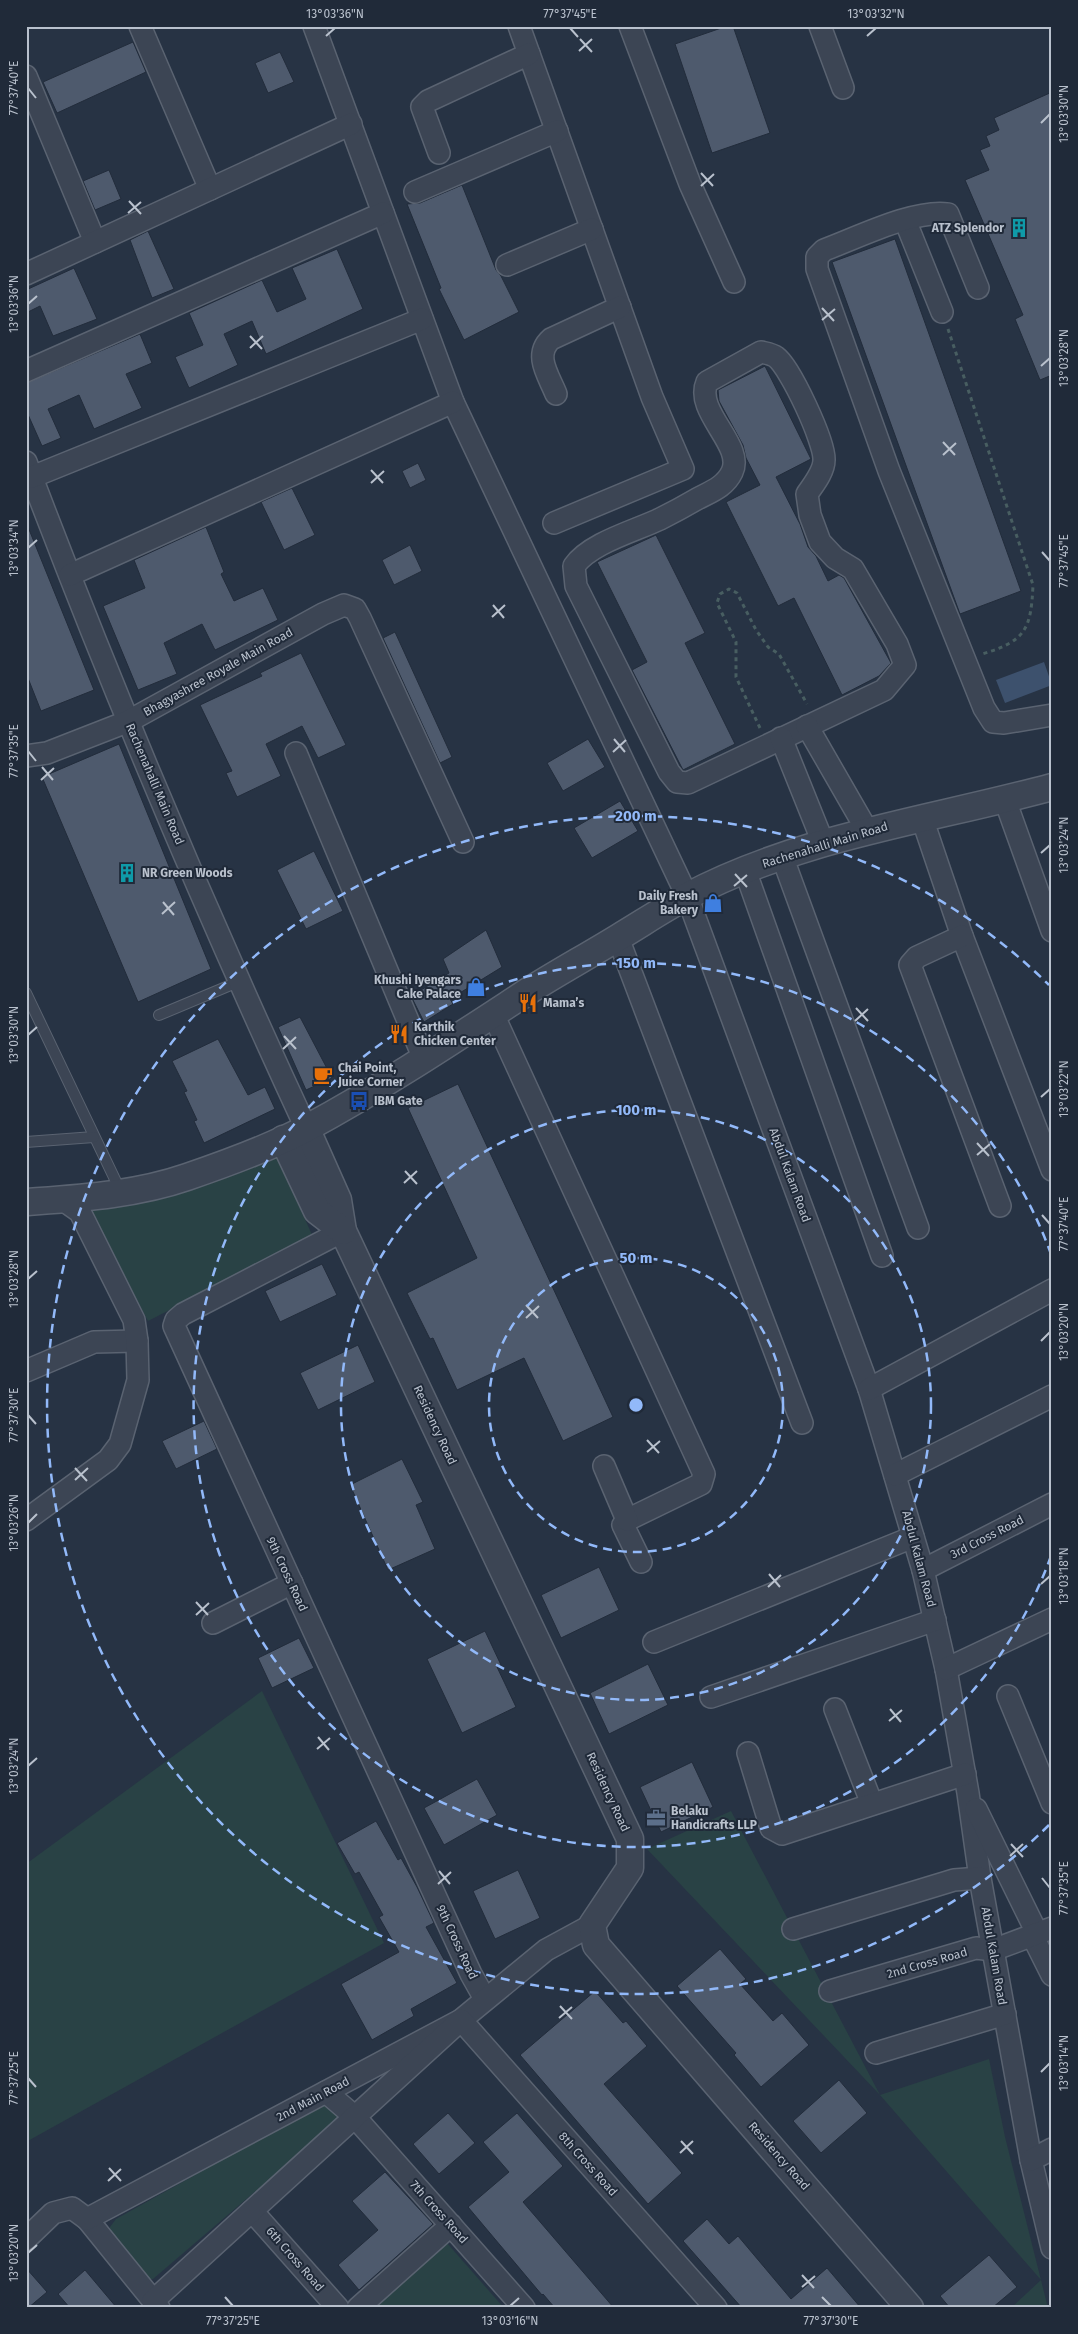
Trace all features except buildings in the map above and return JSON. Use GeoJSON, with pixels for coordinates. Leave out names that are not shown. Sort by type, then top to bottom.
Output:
{"type":"FeatureCollection","features":[{"type":"Feature","properties":{"kind":"street"},"geometry":{"type":"LineString","coordinates":[[140,26],[210,189]]}},
{"type":"Feature","properties":{"kind":"street","name":"Abdul Kalam Road"},"geometry":{"type":"LineString","coordinates":[[314,26],[453,402],[687,896],[869,1388],[923,1570],[946,1669],[967,1784],[980,1878],[1031,2160],[1052,2248]]}},
{"type":"Feature","properties":{"kind":"street"},"geometry":{"type":"LineString","coordinates":[[519,26],[652,397],[683,469],[554,523]]}},
{"type":"Feature","properties":{"kind":"street"},"geometry":{"type":"LineString","coordinates":[[630,26],[690,184],[734,282]]}},
{"type":"Feature","properties":{"kind":"street"},"geometry":{"type":"LineString","coordinates":[[820,26],[843,88]]}},
{"type":"Feature","properties":{"kind":"street"},"geometry":{"type":"LineString","coordinates":[[440,153],[422,107],[428,101],[529,54]]}},
{"type":"Feature","properties":{"kind":"street"},"geometry":{"type":"LineString","coordinates":[[26,76],[95,242]]}},
{"type":"Feature","properties":{"kind":"street"},"geometry":{"type":"LineString","coordinates":[[26,274],[351,124]]}},
{"type":"Feature","properties":{"kind":"street"},"geometry":{"type":"LineString","coordinates":[[414,192],[557,131]]}},
{"type":"Feature","properties":{"kind":"street"},"geometry":{"type":"LineString","coordinates":[[26,371],[383,213]]}},
{"type":"Feature","properties":{"kind":"street"},"geometry":{"type":"LineString","coordinates":[[972,290],[948,214],[920,215],[824,250],[817,257],[817,269],[889,471],[984,708],[993,722],[1004,723],[1052,715]]}},
{"type":"Feature","properties":{"kind":"street"},"geometry":{"type":"LineString","coordinates":[[905,220],[942,312]]}},
{"type":"Feature","properties":{"kind":"street"},"geometry":{"type":"LineString","coordinates":[[507,265],[592,229]]}},
{"type":"Feature","properties":{"kind":"street"},"geometry":{"type":"LineString","coordinates":[[556,394],[541,356],[543,346],[550,339],[620,307]]}},
{"type":"Feature","properties":{"kind":"street"},"geometry":{"type":"LineString","coordinates":[[29,470],[422,319]]}},
{"type":"Feature","properties":{"kind":"street"},"geometry":{"type":"LineString","coordinates":[[761,352],[775,356],[787,371],[818,433],[825,461],[817,478],[806,494],[810,515],[820,542],[835,558],[853,569],[897,644],[905,664],[884,690],[774,742],[688,783],[676,782],[669,772],[576,586],[573,575],[574,566],[579,558],[595,548],[660,519],[721,487],[733,472],[735,458],[707,404],[703,390],[706,382],[761,352]]}},
{"type":"Feature","properties":{"kind":"street"},"geometry":{"type":"LineString","coordinates":[[70,576],[453,402]]}},
{"type":"Feature","properties":{"kind":"street","name":"Rachenahalli Main Road"},"geometry":{"type":"LineString","coordinates":[[29,470],[129,721],[238,982],[294,1134]]}},
{"type":"Feature","properties":{"kind":"street","name":"Bhagyashree Royale Main Road"},"geometry":{"type":"LineString","coordinates":[[26,756],[47,754],[129,721],[323,614],[344,605],[355,608],[463,842]]}},
{"type":"Feature","properties":{"kind":"street"},"geometry":{"type":"LineString","coordinates":[[812,724],[868,832]]}},
{"type":"Feature","properties":{"kind":"street"},"geometry":{"type":"LineString","coordinates":[[774,742],[824,845]]}},
{"type":"Feature","properties":{"kind":"street"},"geometry":{"type":"LineString","coordinates":[[296,753],[424,1060]]}},
{"type":"Feature","properties":{"kind":"street","name":"Rachenahalli Main Road"},"geometry":{"type":"LineString","coordinates":[[26,1202],[122,1193],[186,1178],[294,1134],[424,1060],[493,1014],[687,896],[745,870],[782,856],[868,832],[1052,787]]}},
{"type":"Feature","properties":{"kind":"street"},"geometry":{"type":"LineString","coordinates":[[1005,800],[1052,931]]}},
{"type":"Feature","properties":{"kind":"street"},"geometry":{"type":"LineString","coordinates":[[922,818],[962,936],[1052,1170]]}},
{"type":"Feature","properties":{"kind":"street"},"geometry":{"type":"LineString","coordinates":[[782,856],[918,1228]]}},
{"type":"Feature","properties":{"kind":"street"},"geometry":{"type":"LineString","coordinates":[[745,870],[882,1256]]}},
{"type":"Feature","properties":{"kind":"street"},"geometry":{"type":"LineString","coordinates":[[962,936],[917,957],[910,965],[1000,1206]]}},
{"type":"Feature","properties":{"kind":"street"},"geometry":{"type":"LineString","coordinates":[[618,938],[802,1423]]}},
{"type":"Feature","properties":{"kind":"street"},"geometry":{"type":"LineString","coordinates":[[493,1014],[704,1474],[702,1484],[627,1520],[623,1524],[641,1562]]}},
{"type":"Feature","properties":{"kind":"street","name":"Residency Road"},"geometry":{"type":"LineString","coordinates":[[294,1134],[338,1200],[343,1231],[630,1839],[630,1868],[592,1925],[596,1945],[910,2308]]}},
{"type":"Feature","properties":{"kind":"street"},"geometry":{"type":"LineString","coordinates":[[26,1520],[108,1460],[120,1444],[138,1380],[137,1341],[134,1320],[80,1212],[62,1200]]}},
{"type":"Feature","properties":{"kind":"street","name":"9th Cross Road"},"geometry":{"type":"LineString","coordinates":[[343,1231],[182,1314],[176,1320],[174,1326],[471,1974],[485,1999]]}},
{"type":"Feature","properties":{"kind":"street"},"geometry":{"type":"LineString","coordinates":[[869,1388],[1052,1290]]}},
{"type":"Feature","properties":{"kind":"street"},"geometry":{"type":"LineString","coordinates":[[26,1371],[94,1342],[137,1341]]}},
{"type":"Feature","properties":{"kind":"street"},"geometry":{"type":"LineString","coordinates":[[895,1474],[1052,1396]]}},
{"type":"Feature","properties":{"kind":"street"},"geometry":{"type":"LineString","coordinates":[[604,1466],[627,1520]]}},
{"type":"Feature","properties":{"kind":"street","name":"3rd Cross Road"},"geometry":{"type":"LineString","coordinates":[[923,1570],[1052,1504]]}},
{"type":"Feature","properties":{"kind":"street"},"geometry":{"type":"LineString","coordinates":[[654,1642],[913,1537]]}},
{"type":"Feature","properties":{"kind":"street"},"geometry":{"type":"LineString","coordinates":[[213,1623],[292,1583]]}},
{"type":"Feature","properties":{"kind":"street"},"geometry":{"type":"LineString","coordinates":[[946,1669],[1052,1619]]}},
{"type":"Feature","properties":{"kind":"street"},"geometry":{"type":"LineString","coordinates":[[711,1697],[935,1620]]}},
{"type":"Feature","properties":{"kind":"street"},"geometry":{"type":"LineString","coordinates":[[1008,1696],[1052,1803]]}},
{"type":"Feature","properties":{"kind":"street"},"geometry":{"type":"LineString","coordinates":[[835,1709],[872,1804]]}},
{"type":"Feature","properties":{"kind":"street"},"geometry":{"type":"LineString","coordinates":[[748,1753],[771,1828],[782,1834],[872,1804],[967,1784],[1040,1932],[1052,1975]]}},
{"type":"Feature","properties":{"kind":"street"},"geometry":{"type":"LineString","coordinates":[[793,1930],[954,1880],[980,1878]]}},
{"type":"Feature","properties":{"kind":"street","name":"2nd Main Road"},"geometry":{"type":"LineString","coordinates":[[87,2219],[461,2020],[546,1950],[592,1925]]}},
{"type":"Feature","properties":{"kind":"street","name":"2nd Cross Road"},"geometry":{"type":"LineString","coordinates":[[830,1991],[976,1948],[993,1950],[1040,1932]]}},
{"type":"Feature","properties":{"kind":"street"},"geometry":{"type":"LineString","coordinates":[[876,2053],[1005,2014]]}},
{"type":"Feature","properties":{"kind":"street"},"geometry":{"type":"LineString","coordinates":[[26,2239],[53,2214],[72,2208],[87,2219],[156,2304],[354,2116],[461,2020]]}},
{"type":"Feature","properties":{"kind":"street","name":"8th Cross Road"},"geometry":{"type":"LineString","coordinates":[[461,2020],[716,2308]]}},
{"type":"Feature","properties":{"kind":"street","name":"7th Cross Road"},"geometry":{"type":"LineString","coordinates":[[326,2092],[354,2116],[524,2308]]}},
{"type":"Feature","properties":{"kind":"street"},"geometry":{"type":"LineString","coordinates":[[1031,2160],[1052,2149]]}},
{"type":"Feature","properties":{"kind":"street","name":"6th Cross Road"},"geometry":{"type":"LineString","coordinates":[[252,2211],[338,2308]]}},
{"type":"Feature","properties":{"kind":"street"},"geometry":{"type":"LineString","coordinates":[[358,2308],[451,2225]]}},
{"type":"Feature","properties":{"kind":"lane"},"geometry":{"type":"LineString","coordinates":[[159,1015],[238,982]]}},
{"type":"Feature","properties":{"kind":"lane"},"geometry":{"type":"LineString","coordinates":[[26,993],[122,1193]]}},
{"type":"Feature","properties":{"kind":"lane"},"geometry":{"type":"LineString","coordinates":[[26,1142],[94,1137]]}},
{"type":"Feature","properties":{"kind":"path"},"geometry":{"type":"LineString","coordinates":[[942,312],[1033,585],[1032,615],[1022,634],[1006,647],[964,659]]}},
{"type":"Feature","properties":{"kind":"path"},"geometry":{"type":"LineString","coordinates":[[774,742],[736,677],[736,642],[717,603],[720,594],[729,589],[737,592],[768,647],[779,654],[812,724]]}},
{"type":"Feature","properties":{"kind":"green space"},"geometry":{"type":"Polygon","coordinates":[[[275,1152],[313,1237],[148,1321],[87,1209],[275,1152]]]}},
{"type":"Feature","properties":{"kind":"green space"},"geometry":{"type":"Polygon","coordinates":[[[262,1691],[384,1943],[26,2142],[26,1864],[262,1691]]]}},
{"type":"Feature","properties":{"kind":"green space"},"geometry":{"type":"Polygon","coordinates":[[[731,1811],[880,2095],[647,1849],[731,1811]]]}},
{"type":"Feature","properties":{"kind":"green space"},"geometry":{"type":"Polygon","coordinates":[[[989,2059],[1005,2137],[1041,2280],[880,2095],[989,2059]]]}},
{"type":"Feature","properties":{"kind":"green space"},"geometry":{"type":"Polygon","coordinates":[[[328,2101],[341,2118],[153,2279],[144,2279],[110,2237],[110,2227],[116,2219],[328,2101]]]}},
{"type":"Feature","properties":{"kind":"green space"},"geometry":{"type":"Polygon","coordinates":[[[447,2243],[504,2308],[373,2308],[447,2243]]]}},
{"type":"Feature","properties":{"kind":"green space"},"geometry":{"type":"Polygon","coordinates":[[[1041,2280],[1048,2308],[1011,2308],[1041,2280]]]}},
{"type":"Feature","properties":{"kind":"water"},"geometry":{"type":"Polygon","coordinates":[[[1044,662],[1052,685],[1005,703],[996,680],[1044,662]]]}},
{"type":"Feature","properties":{"kind":"place","name":"ATZ Splendor"},"geometry":{"type":"Point","coordinates":[1019,228]}},
{"type":"Feature","properties":{"kind":"place","name":"NR Green Woods"},"geometry":{"type":"Point","coordinates":[127,873]}},
{"type":"Feature","properties":{"kind":"place","name":"Daily Fresh Bakery"},"geometry":{"type":"Point","coordinates":[713,903]}},
{"type":"Feature","properties":{"kind":"place","name":"Khushi Iyengars Cake Palace"},"geometry":{"type":"Point","coordinates":[476,987]}},
{"type":"Feature","properties":{"kind":"place","name":"Mama’s"},"geometry":{"type":"Point","coordinates":[528,1003]}},
{"type":"Feature","properties":{"kind":"place","name":"Karthik Chicken Center"},"geometry":{"type":"Point","coordinates":[399,1034]}},
{"type":"Feature","properties":{"kind":"place","name":"Chai Point, Juice Corner"},"geometry":{"type":"Point","coordinates":[323,1075]}},
{"type":"Feature","properties":{"kind":"place","name":"IBM Gate"},"geometry":{"type":"Point","coordinates":[359,1101]}},
{"type":"Feature","properties":{"kind":"place","name":"Belaku Handicrafts LLP"},"geometry":{"type":"Point","coordinates":[656,1818]}}]}
